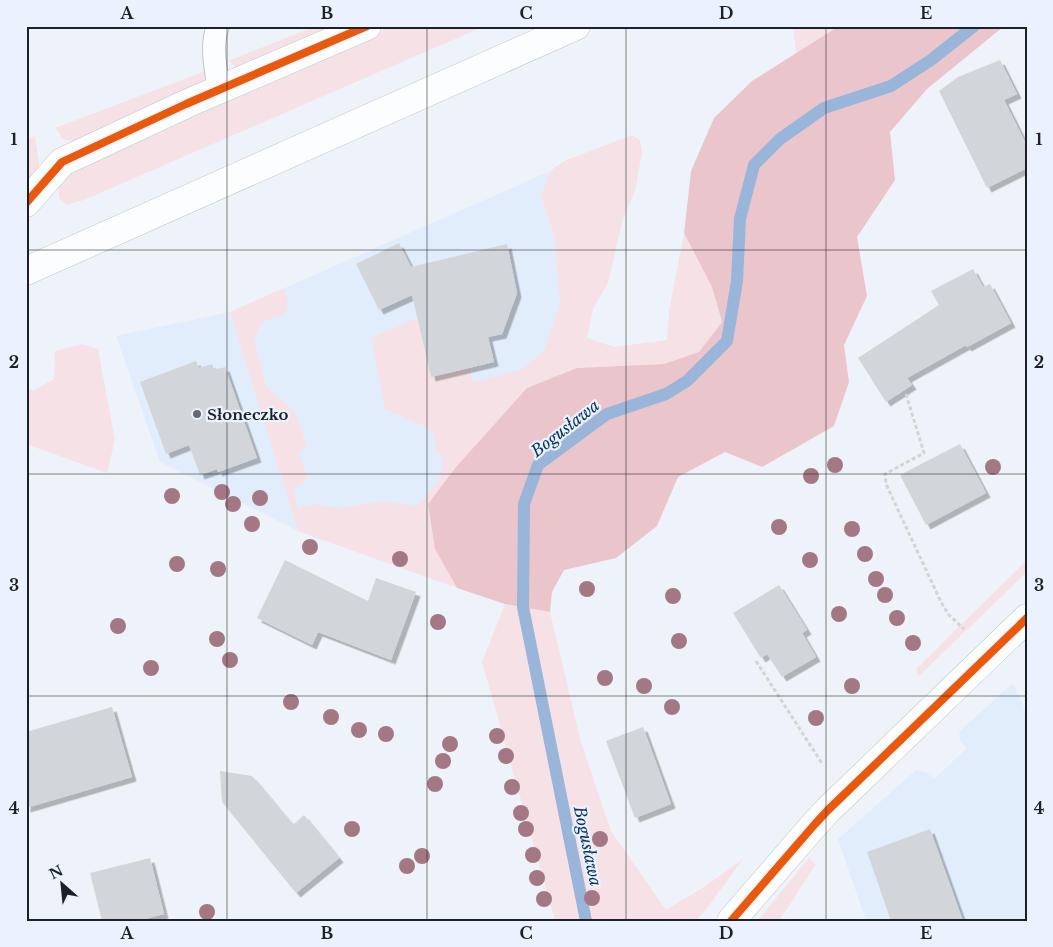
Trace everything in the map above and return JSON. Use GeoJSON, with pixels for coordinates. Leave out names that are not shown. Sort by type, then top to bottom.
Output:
{"type":"FeatureCollection","features":[{"type":"Feature","properties":{"kind":"street"},"geometry":{"type":"LineString","coordinates":[[26,203],[62,162],[186,104],[367,26]]}},
{"type":"Feature","properties":{"kind":"street"},"geometry":{"type":"LineString","coordinates":[[26,271],[576,26]]}},
{"type":"Feature","properties":{"kind":"street"},"geometry":{"type":"LineString","coordinates":[[731,921],[822,817],[1027,618]]}},
{"type":"Feature","properties":{"kind":"lane"},"geometry":{"type":"LineString","coordinates":[[218,26],[215,34],[214,50],[219,90]]}},
{"type":"Feature","properties":{"kind":"path"},"geometry":{"type":"LineString","coordinates":[[1027,89],[1027,96]]}},
{"type":"Feature","properties":{"kind":"path"},"geometry":{"type":"LineString","coordinates":[[906,394],[924,453],[885,474],[886,484],[941,602],[949,615],[960,626]]}},
{"type":"Feature","properties":{"kind":"path"},"geometry":{"type":"LineString","coordinates":[[756,661],[823,766]]}},
{"type":"Feature","properties":{"kind":"shaded area"},"geometry":{"type":"Polygon","coordinates":[[[316,26],[338,26],[249,65],[236,67],[228,61],[316,26]]]}},
{"type":"Feature","properties":{"kind":"shaded area"},"geometry":{"type":"Polygon","coordinates":[[[392,26],[485,26],[84,200],[66,205],[59,198],[59,186],[67,173],[147,132],[392,26]]]}},
{"type":"Feature","properties":{"kind":"shaded area"},"geometry":{"type":"Polygon","coordinates":[[[793,26],[839,26],[796,53],[793,26]]]}},
{"type":"Feature","properties":{"kind":"shaded area"},"geometry":{"type":"Polygon","coordinates":[[[839,26],[1006,26],[927,89],[890,132],[895,180],[857,237],[867,296],[844,345],[849,382],[834,426],[762,467],[725,452],[678,477],[657,526],[616,558],[564,570],[552,592],[550,612],[505,604],[457,588],[435,549],[428,504],[456,467],[527,388],[577,368],[664,364],[699,352],[722,322],[712,287],[684,233],[691,171],[714,118],[752,81],[839,26]]]}},
{"type":"Feature","properties":{"kind":"shaded area"},"geometry":{"type":"Polygon","coordinates":[[[208,70],[204,81],[75,142],[63,139],[55,128],[208,70]]]}},
{"type":"Feature","properties":{"kind":"shaded area"},"geometry":{"type":"Polygon","coordinates":[[[632,135],[640,140],[642,153],[635,191],[623,219],[608,283],[593,309],[587,338],[614,347],[667,340],[669,311],[684,233],[712,287],[722,322],[699,352],[664,364],[577,368],[482,440],[456,467],[428,504],[435,549],[457,588],[298,531],[230,312],[284,288],[288,301],[286,313],[262,322],[254,337],[266,386],[295,412],[307,446],[299,452],[308,479],[293,490],[298,508],[317,504],[338,508],[384,501],[417,506],[440,478],[443,458],[435,451],[435,435],[423,426],[385,409],[371,338],[417,318],[431,377],[469,368],[473,382],[523,369],[545,348],[560,304],[554,236],[541,196],[550,171],[564,161],[632,135]]]}},
{"type":"Feature","properties":{"kind":"shaded area"},"geometry":{"type":"Polygon","coordinates":[[[35,136],[39,164],[32,187],[26,192],[26,140],[35,136]]]}},
{"type":"Feature","properties":{"kind":"shaded area"},"geometry":{"type":"Polygon","coordinates":[[[550,171],[541,197],[587,338],[435,549],[457,588],[298,531],[160,462],[116,336],[230,312],[550,171]]]}},
{"type":"Feature","properties":{"kind":"shaded area"},"geometry":{"type":"Polygon","coordinates":[[[82,344],[98,349],[115,440],[107,473],[26,444],[26,389],[34,390],[54,379],[55,351],[82,344]]]}},
{"type":"Feature","properties":{"kind":"shaded area"},"geometry":{"type":"Polygon","coordinates":[[[1027,560],[1027,572],[919,676],[916,669],[1027,560]]]}},
{"type":"Feature","properties":{"kind":"shaded area"},"geometry":{"type":"Polygon","coordinates":[[[505,604],[550,612],[581,742],[611,831],[666,910],[707,885],[743,859],[696,921],[555,921],[482,662],[505,604]]]}},
{"type":"Feature","properties":{"kind":"shaded area"},"geometry":{"type":"Polygon","coordinates":[[[1013,683],[1027,717],[1027,921],[866,921],[838,839],[916,770],[926,772],[934,779],[967,748],[960,741],[959,732],[1013,683]]]}},
{"type":"Feature","properties":{"kind":"shaded area"},"geometry":{"type":"Polygon","coordinates":[[[809,858],[816,864],[779,921],[757,921],[809,858]]]}},
{"type":"Feature","properties":{"kind":"building"},"geometry":{"type":"Polygon","coordinates":[[[1000,60],[1017,94],[1004,100],[1027,146],[1027,168],[987,188],[939,91],[958,77],[1000,60]]]}},
{"type":"Feature","properties":{"kind":"building"},"geometry":{"type":"Polygon","coordinates":[[[399,243],[411,267],[507,244],[517,293],[502,334],[488,337],[494,362],[431,377],[412,295],[379,310],[356,264],[399,243]]]}},
{"type":"Feature","properties":{"kind":"building"},"geometry":{"type":"Polygon","coordinates":[[[973,269],[983,287],[990,284],[1011,323],[967,347],[966,345],[907,378],[912,385],[886,402],[858,358],[939,305],[931,291],[973,269]]]}},
{"type":"Feature","properties":{"kind":"building","name":"Słoneczko"},"geometry":{"type":"Polygon","coordinates":[[[196,361],[199,368],[212,364],[214,370],[225,367],[257,458],[218,472],[217,469],[200,475],[189,445],[166,454],[140,382],[196,361]]]}},
{"type":"Feature","properties":{"kind":"building"},"geometry":{"type":"Polygon","coordinates":[[[960,444],[986,493],[926,525],[900,475],[960,444]]]}},
{"type":"Feature","properties":{"kind":"building"},"geometry":{"type":"Polygon","coordinates":[[[285,560],[368,601],[376,578],[416,592],[391,660],[318,632],[312,645],[257,618],[285,560]]]}},
{"type":"Feature","properties":{"kind":"building"},"geometry":{"type":"Polygon","coordinates":[[[779,585],[807,630],[802,633],[816,657],[782,677],[767,654],[761,658],[733,613],[779,585]]]}},
{"type":"Feature","properties":{"kind":"building"},"geometry":{"type":"Polygon","coordinates":[[[112,707],[132,777],[26,808],[26,732],[112,707]]]}},
{"type":"Feature","properties":{"kind":"building"},"geometry":{"type":"Polygon","coordinates":[[[643,727],[671,804],[635,818],[606,741],[643,727]]]}},
{"type":"Feature","properties":{"kind":"building"},"geometry":{"type":"Polygon","coordinates":[[[220,771],[252,776],[293,825],[304,815],[339,858],[296,893],[222,802],[220,771]]]}},
{"type":"Feature","properties":{"kind":"building"},"geometry":{"type":"Polygon","coordinates":[[[930,829],[963,921],[891,921],[867,852],[930,829]]]}},
{"type":"Feature","properties":{"kind":"building"},"geometry":{"type":"Polygon","coordinates":[[[150,858],[164,914],[137,921],[102,921],[90,873],[150,858]]]}},
{"type":"Feature","properties":{"kind":"waterway","name":"Bogusława"},"geometry":{"type":"LineString","coordinates":[[586,921],[523,607],[524,504],[538,465],[607,414],[666,394],[687,381],[727,341],[737,281],[740,219],[754,165],[780,139],[824,108],[891,86],[931,60],[974,26]]}},
{"type":"Feature","properties":{"kind":"cycle path"},"geometry":{"type":"LineString","coordinates":[[26,203],[62,162],[186,104],[367,26]]}},
{"type":"Feature","properties":{"kind":"cycle path"},"geometry":{"type":"LineString","coordinates":[[731,921],[828,810],[1027,618]]}},
{"type":"Feature","properties":{"kind":"place","name":"Słoneczko"},"geometry":{"type":"Point","coordinates":[197,414]}}]}
